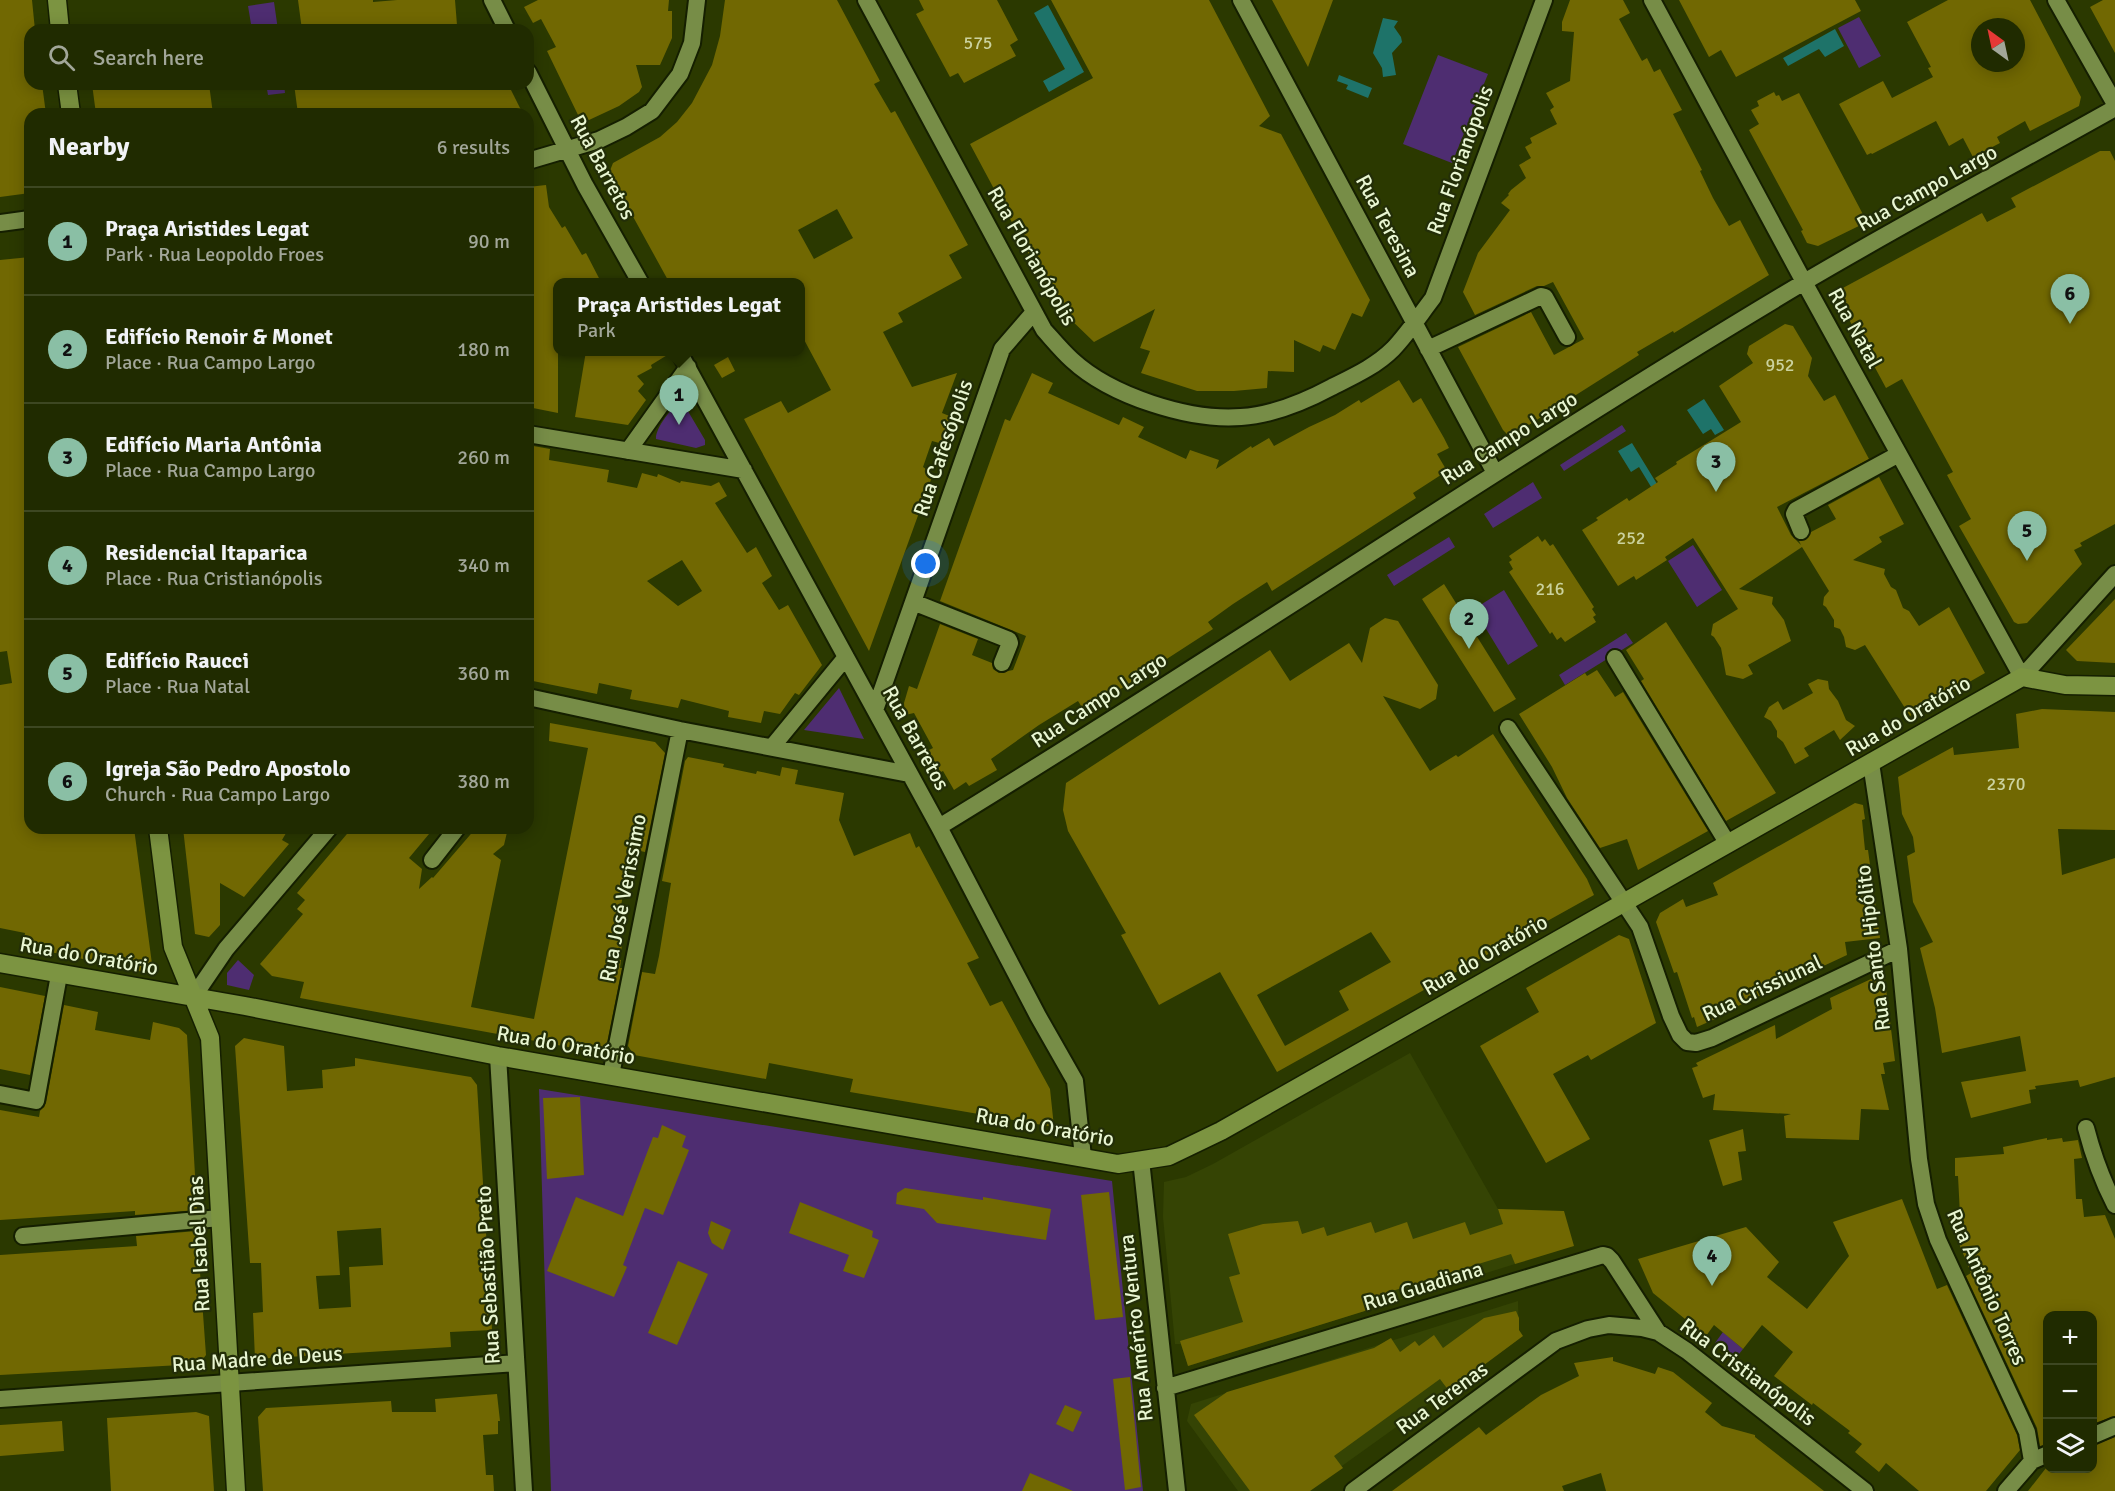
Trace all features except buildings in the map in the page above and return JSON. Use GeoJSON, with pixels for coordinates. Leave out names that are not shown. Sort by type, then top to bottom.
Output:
{"type":"FeatureCollection","features":[{"type":"Feature","properties":{"kind":"street"},"geometry":{"type":"LineString","coordinates":[[57,0],[59,24]]}},
{"type":"Feature","properties":{"kind":"street"},"geometry":{"type":"LineString","coordinates":[[492,0],[504,24]]}},
{"type":"Feature","properties":{"kind":"street"},"geometry":{"type":"LineString","coordinates":[[534,159],[608,136],[652,111],[680,75],[692,43],[697,0]]}},
{"type":"Feature","properties":{"kind":"street","name":"Rua Florianópolis"},"geometry":{"type":"LineString","coordinates":[[866,0],[1044,330],[1074,361],[1110,385],[1149,404],[1201,415],[1241,417],[1284,408],[1317,395],[1369,369],[1393,350],[1433,298],[1544,0]]}},
{"type":"Feature","properties":{"kind":"street","name":"Rua Teresina"},"geometry":{"type":"LineString","coordinates":[[1241,0],[1495,473]]}},
{"type":"Feature","properties":{"kind":"street","name":"Rua Natal"},"geometry":{"type":"LineString","coordinates":[[1652,0],[1804,282],[2022,677]]}},
{"type":"Feature","properties":{"kind":"street"},"geometry":{"type":"LineString","coordinates":[[2056,0],[2115,106]]}},
{"type":"Feature","properties":{"kind":"street","name":"Rua Barretos"},"geometry":{"type":"LineString","coordinates":[[534,84],[567,150],[638,278]]}},
{"type":"Feature","properties":{"kind":"street"},"geometry":{"type":"LineString","coordinates":[[68,90],[69,108]]}},
{"type":"Feature","properties":{"kind":"street","name":"Rua Campo Largo"},"geometry":{"type":"LineString","coordinates":[[939,827],[1495,473],[1804,282],[2115,106]]}},
{"type":"Feature","properties":{"kind":"street"},"geometry":{"type":"LineString","coordinates":[[0,223],[24,220]]}},
{"type":"Feature","properties":{"kind":"street"},"geometry":{"type":"LineString","coordinates":[[1428,349],[1541,296],[1545,297],[1567,337]]}},
{"type":"Feature","properties":{"kind":"street","name":"Rua Cafesópolis"},"geometry":{"type":"LineString","coordinates":[[875,710],[1002,349],[1034,312]]}},
{"type":"Feature","properties":{"kind":"street","name":"Rua Barretos"},"geometry":{"type":"LineString","coordinates":[[682,356],[1075,1081],[1083,1157]]}},
{"type":"Feature","properties":{"kind":"street"},"geometry":{"type":"LineString","coordinates":[[628,451],[688,367]]}},
{"type":"Feature","properties":{"kind":"street"},"geometry":{"type":"LineString","coordinates":[[534,435],[744,470]]}},
{"type":"Feature","properties":{"kind":"street"},"geometry":{"type":"LineString","coordinates":[[1801,531],[1794,514],[1796,510],[1899,454]]}},
{"type":"Feature","properties":{"kind":"street"},"geometry":{"type":"LineString","coordinates":[[2022,677],[2115,574]]}},
{"type":"Feature","properties":{"kind":"street"},"geometry":{"type":"LineString","coordinates":[[913,602],[1009,640],[1010,643],[1002,663]]}},
{"type":"Feature","properties":{"kind":"street"},"geometry":{"type":"LineString","coordinates":[[772,747],[846,657]]}},
{"type":"Feature","properties":{"kind":"street"},"geometry":{"type":"LineString","coordinates":[[1615,658],[1728,844]]}},
{"type":"Feature","properties":{"kind":"street"},"geometry":{"type":"LineString","coordinates":[[2022,677],[2065,685],[2115,686]]}},
{"type":"Feature","properties":{"kind":"street","name":"Rua do Oratório"},"geometry":{"type":"LineString","coordinates":[[0,963],[59,975],[194,996],[498,1056],[1118,1164],[1169,1156],[1221,1131],[2022,677]]}},
{"type":"Feature","properties":{"kind":"street"},"geometry":{"type":"LineString","coordinates":[[534,698],[680,730],[909,774]]}},
{"type":"Feature","properties":{"kind":"street"},"geometry":{"type":"LineString","coordinates":[[1508,728],[1623,902]]}},
{"type":"Feature","properties":{"kind":"street","name":"Rua José Verissimo"},"geometry":{"type":"LineString","coordinates":[[611,1076],[680,730]]}},
{"type":"Feature","properties":{"kind":"street","name":"Rua Santo Hipólito"},"geometry":{"type":"LineString","coordinates":[[1871,763],[1899,949],[1916,1128]]}},
{"type":"Feature","properties":{"kind":"street","name":"Rua Isabel Dias"},"geometry":{"type":"LineString","coordinates":[[159,834],[173,948],[210,1038],[236,1491]]}},
{"type":"Feature","properties":{"kind":"street"},"geometry":{"type":"LineString","coordinates":[[194,996],[226,949],[324,834]]}},
{"type":"Feature","properties":{"kind":"street"},"geometry":{"type":"LineString","coordinates":[[432,860],[452,834]]}},
{"type":"Feature","properties":{"kind":"street","name":"Rua Crissiunal"},"geometry":{"type":"LineString","coordinates":[[1623,902],[1640,927],[1671,1016],[1680,1035],[1688,1042],[1696,1043],[1712,1038],[1899,949]]}},
{"type":"Feature","properties":{"kind":"street"},"geometry":{"type":"LineString","coordinates":[[0,1094],[36,1101],[59,975]]}},
{"type":"Feature","properties":{"kind":"street","name":"Rua Sebastião Preto"},"geometry":{"type":"LineString","coordinates":[[498,1056],[524,1491]]}},
{"type":"Feature","properties":{"kind":"street","name":"Rua Antônio Torres"},"geometry":{"type":"LineString","coordinates":[[1916,1128],[1926,1204],[1938,1240],[2040,1457]]}},
{"type":"Feature","properties":{"kind":"street"},"geometry":{"type":"LineString","coordinates":[[2086,1128],[2097,1166],[2115,1205]]}},
{"type":"Feature","properties":{"kind":"street","name":"Rua Américo Ventura"},"geometry":{"type":"LineString","coordinates":[[1141,1160],[1177,1491]]}},
{"type":"Feature","properties":{"kind":"street"},"geometry":{"type":"LineString","coordinates":[[23,1236],[220,1218]]}},
{"type":"Feature","properties":{"kind":"street","name":"Rua Guadiana"},"geometry":{"type":"LineString","coordinates":[[1165,1388],[1603,1255],[1612,1261],[1658,1332]]}},
{"type":"Feature","properties":{"kind":"street","name":"Rua Cristianópolis"},"geometry":{"type":"LineString","coordinates":[[1556,1341],[1588,1329],[1609,1325],[1658,1332],[1687,1351],[1865,1491]]}},
{"type":"Feature","properties":{"kind":"street","name":"Rua Terenas"},"geometry":{"type":"LineString","coordinates":[[1353,1491],[1556,1341]]}},
{"type":"Feature","properties":{"kind":"street","name":"Rua Madre de Deus"},"geometry":{"type":"LineString","coordinates":[[0,1399],[516,1364]]}},
{"type":"Feature","properties":{"kind":"street"},"geometry":{"type":"LineString","coordinates":[[2097,1434],[2115,1426]]}},
{"type":"Feature","properties":{"kind":"street"},"geometry":{"type":"LineString","coordinates":[[2006,1491],[2040,1457]]}},
{"type":"Feature","properties":{"kind":"shaded area"},"geometry":{"type":"Polygon","coordinates":[[[274,2],[277,24],[251,24],[248,6],[274,2]]]}},
{"type":"Feature","properties":{"kind":"shaded area"},"geometry":{"type":"Polygon","coordinates":[[[1859,17],[1881,56],[1859,68],[1838,28],[1859,17]]]}},
{"type":"Feature","properties":{"kind":"shaded area"},"geometry":{"type":"Polygon","coordinates":[[[1438,55],[1488,74],[1452,163],[1403,144],[1438,55]]]}},
{"type":"Feature","properties":{"kind":"shaded area"},"geometry":{"type":"Polygon","coordinates":[[[267,90],[285,90],[285,93],[268,95],[267,90]]]}},
{"type":"Feature","properties":{"kind":"shaded area"},"geometry":{"type":"Polygon","coordinates":[[[682,401],[705,440],[705,445],[696,448],[656,439],[665,418],[682,401]]]}},
{"type":"Feature","properties":{"kind":"shaded area"},"geometry":{"type":"Polygon","coordinates":[[[1622,425],[1626,431],[1564,471],[1560,465],[1622,425]]]}},
{"type":"Feature","properties":{"kind":"shaded area"},"geometry":{"type":"Polygon","coordinates":[[[1533,482],[1542,498],[1493,528],[1484,514],[1533,482]]]}},
{"type":"Feature","properties":{"kind":"shaded area"},"geometry":{"type":"Polygon","coordinates":[[[1449,537],[1455,547],[1394,586],[1387,575],[1449,537]]]}},
{"type":"Feature","properties":{"kind":"shaded area"},"geometry":{"type":"Polygon","coordinates":[[[1693,545],[1722,590],[1697,607],[1668,561],[1693,545]]]}},
{"type":"Feature","properties":{"kind":"shaded area"},"geometry":{"type":"Polygon","coordinates":[[[1504,590],[1538,646],[1508,665],[1474,609],[1504,590]]]}},
{"type":"Feature","properties":{"kind":"shaded area"},"geometry":{"type":"Polygon","coordinates":[[[1626,633],[1633,643],[1565,685],[1559,675],[1626,633]]]}},
{"type":"Feature","properties":{"kind":"shaded area"},"geometry":{"type":"Polygon","coordinates":[[[839,688],[864,739],[804,730],[839,688]]]}},
{"type":"Feature","properties":{"kind":"shaded area"},"geometry":{"type":"Polygon","coordinates":[[[238,960],[254,975],[249,990],[227,985],[227,973],[238,960]]]}},
{"type":"Feature","properties":{"kind":"shaded area"},"geometry":{"type":"Polygon","coordinates":[[[1410,1053],[1498,1209],[1515,1264],[1188,1366],[1181,1344],[1175,1344],[1163,1217],[1164,1182],[1186,1177],[1213,1164],[1410,1053]]]}},
{"type":"Feature","properties":{"kind":"shaded area"},"geometry":{"type":"Polygon","coordinates":[[[539,1089],[1112,1181],[1143,1491],[551,1491],[539,1089]]]}},
{"type":"Feature","properties":{"kind":"shaded area"},"geometry":{"type":"Polygon","coordinates":[[[1518,1301],[1519,1339],[1307,1491],[1238,1491],[1187,1421],[1191,1404],[1518,1301]]]}},
{"type":"Feature","properties":{"kind":"shaded area"},"geometry":{"type":"Polygon","coordinates":[[[1723,1332],[1743,1349],[1735,1359],[1715,1343],[1723,1332]]]}},
{"type":"Feature","properties":{"kind":"water"},"geometry":{"type":"Polygon","coordinates":[[[1048,5],[1084,72],[1049,92],[1043,81],[1065,69],[1034,13],[1048,5]]]}},
{"type":"Feature","properties":{"kind":"water"},"geometry":{"type":"Polygon","coordinates":[[[1383,18],[1398,21],[1394,27],[1402,42],[1392,53],[1396,75],[1383,77],[1382,68],[1373,53],[1383,18]]]}},
{"type":"Feature","properties":{"kind":"water"},"geometry":{"type":"Polygon","coordinates":[[[1835,29],[1844,46],[1825,57],[1819,49],[1788,66],[1783,58],[1835,29]]]}},
{"type":"Feature","properties":{"kind":"water"},"geometry":{"type":"Polygon","coordinates":[[[1339,75],[1372,88],[1368,98],[1346,89],[1348,85],[1337,81],[1339,75]]]}},
{"type":"Feature","properties":{"kind":"water"},"geometry":{"type":"Polygon","coordinates":[[[1704,399],[1724,430],[1715,435],[1711,429],[1703,434],[1687,410],[1704,399]]]}},
{"type":"Feature","properties":{"kind":"water"},"geometry":{"type":"Polygon","coordinates":[[[1632,443],[1668,502],[1662,505],[1639,467],[1631,472],[1618,451],[1632,443]]]}},
{"type":"Feature","properties":{"kind":"place","name":"Igreja São Pedro Apostolo"},"geometry":{"type":"Point","coordinates":[2070,324]}},
{"type":"Feature","properties":{"kind":"place","name":"Praça Aristides Legat"},"geometry":{"type":"Point","coordinates":[679,425]}},
{"type":"Feature","properties":{"kind":"place","name":"Edifício Maria Antônia"},"geometry":{"type":"Point","coordinates":[1716,492]}},
{"type":"Feature","properties":{"kind":"place","name":"Edifício Raucci"},"geometry":{"type":"Point","coordinates":[2027,561]}},
{"type":"Feature","properties":{"kind":"place","name":"Edifício Renoir & Monet"},"geometry":{"type":"Point","coordinates":[1469,649]}},
{"type":"Feature","properties":{"kind":"place","name":"Residencial Itaparica"},"geometry":{"type":"Point","coordinates":[1712,1286]}}]}
